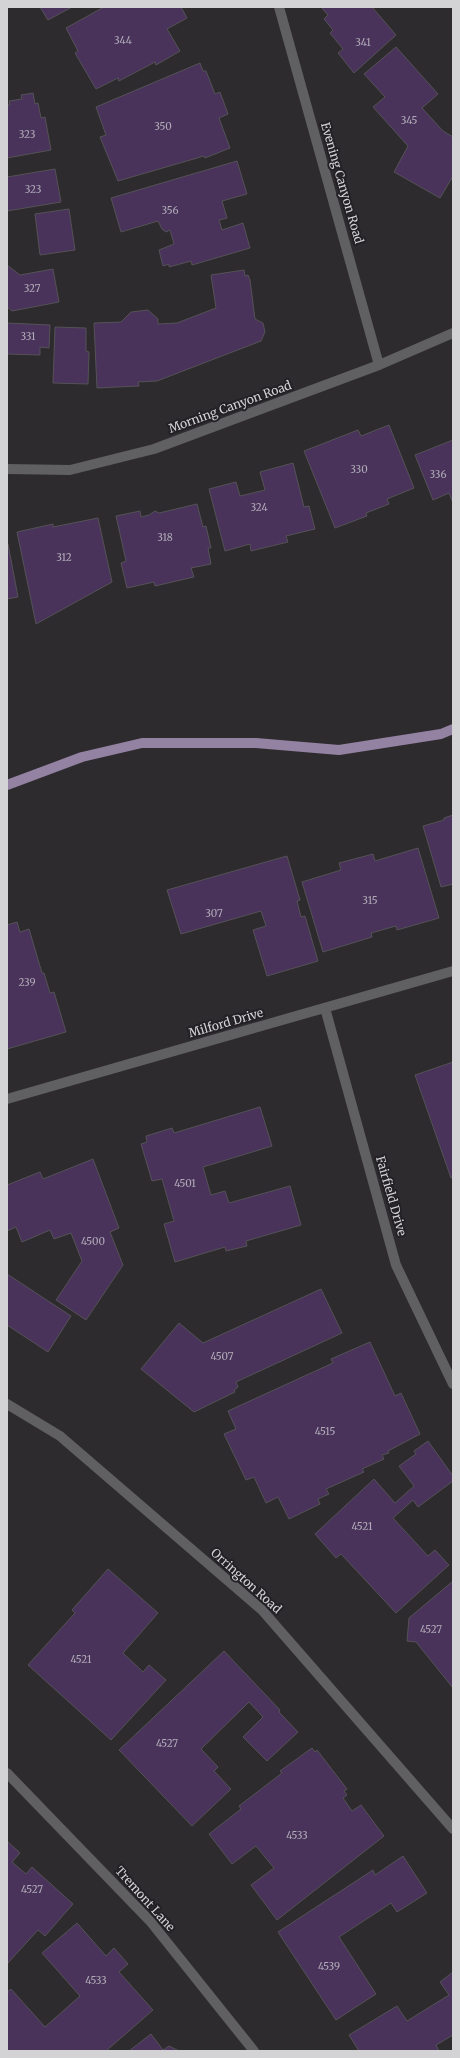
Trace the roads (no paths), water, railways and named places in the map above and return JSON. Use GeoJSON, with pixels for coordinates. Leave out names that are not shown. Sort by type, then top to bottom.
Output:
{"type":"FeatureCollection","features":[{"type":"Feature","properties":{"kind":"street","name":"Evening Canyon Road"},"geometry":{"type":"LineString","coordinates":[[279,7],[379,366]]}},
{"type":"Feature","properties":{"kind":"street","name":"Morning Canyon Road"},"geometry":{"type":"LineString","coordinates":[[7,469],[70,470],[154,449],[379,366],[453,333]]}},
{"type":"Feature","properties":{"kind":"street","name":"Milford Drive"},"geometry":{"type":"LineString","coordinates":[[7,1099],[453,971]]}},
{"type":"Feature","properties":{"kind":"street","name":"Fairfield Drive"},"geometry":{"type":"LineString","coordinates":[[325,1008],[396,1265],[453,1384]]}},
{"type":"Feature","properties":{"kind":"street","name":"Orrington Road"},"geometry":{"type":"LineString","coordinates":[[7,1404],[60,1436],[262,1610],[453,1829]]}},
{"type":"Feature","properties":{"kind":"street","name":"Tremont Lane"},"geometry":{"type":"LineString","coordinates":[[7,1773],[150,1921],[254,2051]]}},
{"type":"Feature","properties":{"kind":"waterway"},"geometry":{"type":"LineString","coordinates":[[7,785],[82,757],[142,743],[256,743],[339,750],[441,734],[453,729]]}}]}
